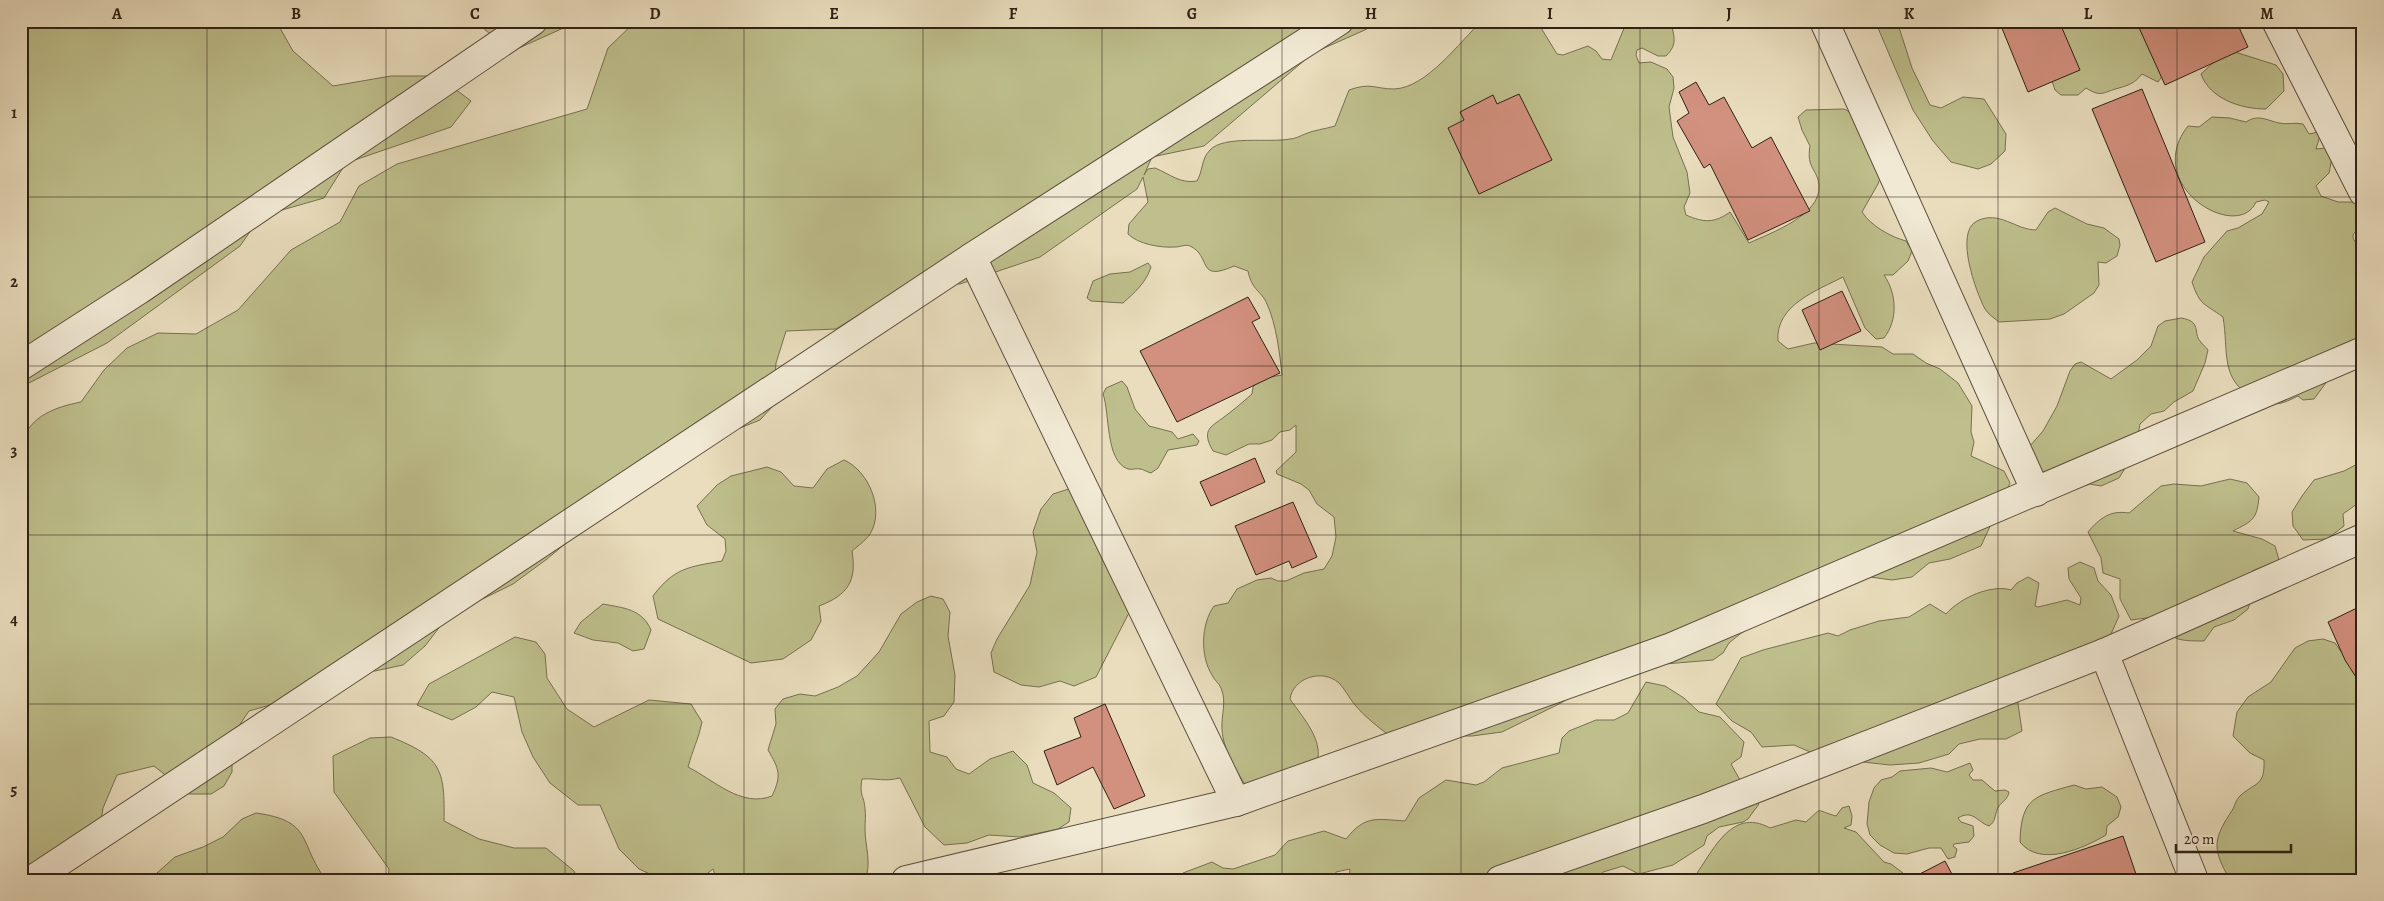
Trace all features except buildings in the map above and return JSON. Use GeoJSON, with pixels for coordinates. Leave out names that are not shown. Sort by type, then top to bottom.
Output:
{"type":"FeatureCollection","features":[{"type":"Feature","properties":{"kind":"street"},"geometry":{"type":"LineString","coordinates":[[21,366],[139,290],[533,21]]}},
{"type":"Feature","properties":{"kind":"street"},"geometry":{"type":"LineString","coordinates":[[32,880],[972,257],[1339,21]]}},
{"type":"Feature","properties":{"kind":"street"},"geometry":{"type":"LineString","coordinates":[[1824,21],[2036,492]]}},
{"type":"Feature","properties":{"kind":"street"},"geometry":{"type":"LineString","coordinates":[[2276,21],[2363,192]]}},
{"type":"Feature","properties":{"kind":"street"},"geometry":{"type":"LineString","coordinates":[[972,257],[1236,802]]}},
{"type":"Feature","properties":{"kind":"street"},"geometry":{"type":"LineString","coordinates":[[906,880],[1236,802],[1669,648],[2363,350]]}},
{"type":"Feature","properties":{"kind":"street"},"geometry":{"type":"LineString","coordinates":[[1500,880],[1703,809],[2104,653],[2363,538]]}},
{"type":"Feature","properties":{"kind":"street"},"geometry":{"type":"LineString","coordinates":[[2104,653],[2194,880]]}},
{"type":"Feature","properties":{"kind":"green space"},"geometry":{"type":"Polygon","coordinates":[[[21,21],[276,21],[293,51],[333,86],[391,76],[438,76],[471,101],[451,127],[346,163],[324,198],[261,216],[240,246],[107,343],[21,387],[21,21]]]}},
{"type":"Feature","properties":{"kind":"green space"},"geometry":{"type":"Polygon","coordinates":[[[475,21],[579,21],[519,48],[490,34],[475,21]]]}},
{"type":"Feature","properties":{"kind":"green space"},"geometry":{"type":"Polygon","coordinates":[[[636,21],[1374,21],[1367,29],[1313,53],[1204,146],[1152,157],[1144,175],[1148,169],[1155,168],[1180,180],[1191,182],[1197,181],[1205,157],[1217,145],[1236,141],[1292,139],[1312,131],[1335,126],[1349,90],[1363,86],[1394,89],[1406,87],[1419,81],[1442,62],[1482,21],[1534,21],[1538,23],[1557,54],[1563,55],[1588,46],[1596,51],[1602,59],[1611,60],[1627,21],[1671,21],[1674,43],[1666,56],[1658,56],[1642,48],[1637,50],[1636,55],[1639,63],[1651,62],[1667,69],[1673,77],[1674,88],[1669,107],[1673,137],[1687,172],[1690,193],[1684,207],[1686,215],[1709,221],[1730,212],[1749,243],[1793,222],[1804,214],[1812,206],[1819,186],[1810,160],[1810,146],[1798,117],[1806,110],[1844,109],[1850,112],[1888,157],[1878,184],[1862,212],[1882,230],[1906,241],[1912,251],[1908,261],[1893,275],[1884,275],[1891,290],[1894,307],[1894,315],[1889,331],[1884,338],[1876,339],[1865,328],[1843,277],[1811,293],[1791,308],[1783,318],[1779,328],[1778,341],[1788,349],[1814,343],[1882,347],[1893,354],[1913,354],[1926,363],[1940,369],[1958,383],[1972,406],[1971,432],[1974,442],[1971,456],[2004,471],[2010,483],[1981,546],[1950,559],[1929,563],[1912,577],[1892,580],[1870,577],[1813,594],[1782,615],[1758,622],[1729,643],[1723,653],[1713,660],[1665,664],[1599,680],[1561,703],[1502,732],[1472,736],[1390,736],[1359,709],[1339,683],[1325,676],[1309,678],[1297,686],[1292,692],[1290,699],[1307,723],[1316,740],[1318,758],[1315,767],[1252,795],[1233,764],[1225,746],[1222,724],[1223,693],[1205,659],[1204,631],[1214,606],[1228,603],[1237,589],[1257,580],[1271,578],[1278,581],[1286,581],[1304,573],[1324,569],[1332,556],[1336,537],[1334,517],[1317,504],[1309,490],[1301,484],[1277,474],[1276,471],[1296,452],[1296,425],[1290,430],[1280,432],[1272,440],[1260,444],[1249,444],[1226,455],[1213,451],[1209,443],[1208,433],[1213,425],[1252,394],[1253,387],[1260,379],[1282,375],[1273,320],[1267,304],[1254,287],[1248,271],[1234,266],[1222,270],[1209,270],[1197,250],[1190,246],[1156,246],[1143,243],[1128,234],[1129,224],[1148,202],[1143,177],[1137,189],[1040,257],[960,284],[913,281],[836,329],[786,331],[776,363],[773,406],[760,420],[740,428],[716,431],[693,437],[547,559],[513,584],[448,616],[425,646],[403,665],[375,671],[343,667],[277,703],[249,711],[232,736],[232,772],[224,786],[211,794],[189,794],[154,766],[117,775],[103,808],[98,839],[78,867],[55,880],[21,880],[21,443],[25,433],[31,425],[45,414],[81,402],[104,370],[127,348],[158,333],[196,334],[238,310],[291,250],[340,222],[359,186],[397,164],[587,109],[608,48],[636,21]]]}},
{"type":"Feature","properties":{"kind":"green space"},"geometry":{"type":"Polygon","coordinates":[[[1875,21],[1897,21],[1912,68],[1930,105],[1941,108],[1963,97],[1984,99],[2006,134],[2005,151],[1991,164],[1978,169],[1951,162],[1933,141],[1913,110],[1875,21]]]}},
{"type":"Feature","properties":{"kind":"green space"},"geometry":{"type":"Polygon","coordinates":[[[2057,21],[2154,21],[2164,74],[2158,82],[2142,74],[2129,85],[2102,93],[2096,93],[2086,88],[2078,95],[2061,95],[2055,90],[2052,81],[2057,21]]]}},
{"type":"Feature","properties":{"kind":"green space"},"geometry":{"type":"Polygon","coordinates":[[[2235,52],[2276,65],[2283,74],[2284,91],[2266,109],[2237,105],[2219,96],[2205,83],[2201,74],[2215,61],[2235,52]]]}},
{"type":"Feature","properties":{"kind":"green space"},"geometry":{"type":"Polygon","coordinates":[[[2212,117],[2230,118],[2246,122],[2258,118],[2282,124],[2300,123],[2303,124],[2309,134],[2318,132],[2320,136],[2316,149],[2326,148],[2332,158],[2329,173],[2316,186],[2321,196],[2338,202],[2363,202],[2363,219],[2353,236],[2363,250],[2363,365],[2331,376],[2314,399],[2303,400],[2298,396],[2281,403],[2272,404],[2255,398],[2244,391],[2236,383],[2228,364],[2223,317],[2200,300],[2192,282],[2204,257],[2227,231],[2238,228],[2262,214],[2269,202],[2265,200],[2256,202],[2246,213],[2231,216],[2214,212],[2198,202],[2184,187],[2176,169],[2177,148],[2188,126],[2199,127],[2212,117]]]}},
{"type":"Feature","properties":{"kind":"green space"},"geometry":{"type":"Polygon","coordinates":[[[2055,208],[2087,224],[2104,228],[2119,239],[2120,245],[2117,256],[2106,263],[2098,262],[2099,285],[2094,293],[2064,314],[2050,319],[1999,322],[1985,309],[1972,277],[1967,249],[1967,237],[1970,227],[1977,221],[1993,218],[2036,230],[2048,212],[2055,208]]]}},
{"type":"Feature","properties":{"kind":"green space"},"geometry":{"type":"Polygon","coordinates":[[[1148,263],[1151,267],[1146,278],[1123,303],[1091,301],[1087,298],[1093,281],[1110,274],[1130,272],[1148,263]]]}},
{"type":"Feature","properties":{"kind":"green space"},"geometry":{"type":"Polygon","coordinates":[[[2181,318],[2194,324],[2198,338],[2208,350],[2205,363],[2193,391],[2174,402],[2164,411],[2151,414],[2140,424],[2138,435],[2119,478],[2101,486],[2090,484],[2053,497],[2029,447],[2043,431],[2057,406],[2070,371],[2075,364],[2081,362],[2111,379],[2137,360],[2151,346],[2158,326],[2165,321],[2181,318]]]}},
{"type":"Feature","properties":{"kind":"green space"},"geometry":{"type":"Polygon","coordinates":[[[1122,381],[1127,387],[1135,409],[1149,426],[1172,432],[1178,439],[1193,434],[1199,441],[1197,445],[1168,450],[1158,468],[1151,473],[1141,469],[1128,469],[1121,464],[1115,457],[1112,447],[1103,394],[1106,388],[1122,381]]]}},
{"type":"Feature","properties":{"kind":"green space"},"geometry":{"type":"Polygon","coordinates":[[[844,460],[853,465],[867,482],[872,492],[876,514],[870,534],[852,551],[853,571],[848,586],[837,597],[819,606],[821,621],[811,640],[783,659],[751,663],[658,619],[653,596],[668,580],[675,574],[691,567],[722,561],[726,551],[725,539],[707,525],[697,506],[717,485],[731,476],[767,467],[781,472],[794,486],[813,488],[827,469],[844,460]]]}},
{"type":"Feature","properties":{"kind":"green space"},"geometry":{"type":"Polygon","coordinates":[[[2363,461],[2363,502],[2361,501],[2343,514],[2344,526],[2327,539],[2303,540],[2293,526],[2292,512],[2314,480],[2344,471],[2363,461]]]}},
{"type":"Feature","properties":{"kind":"green space"},"geometry":{"type":"Polygon","coordinates":[[[2230,479],[2247,483],[2259,497],[2257,511],[2252,519],[2233,531],[2262,539],[2275,546],[2279,560],[2252,571],[2248,578],[2252,596],[2248,609],[2234,620],[2214,627],[2204,641],[2175,638],[2154,617],[2131,620],[2120,599],[2120,579],[2103,573],[2101,558],[2088,532],[2106,516],[2122,512],[2129,513],[2161,486],[2174,484],[2201,486],[2230,479]]]}},
{"type":"Feature","properties":{"kind":"green space"},"geometry":{"type":"Polygon","coordinates":[[[1075,487],[1132,607],[1096,677],[1074,686],[1060,681],[1039,687],[1021,685],[994,672],[991,653],[997,639],[1030,585],[1037,552],[1033,532],[1041,509],[1053,494],[1075,487]]]}},
{"type":"Feature","properties":{"kind":"green space"},"geometry":{"type":"Polygon","coordinates":[[[2080,562],[2094,568],[2098,581],[2111,595],[2119,616],[2100,659],[2017,697],[2022,731],[2006,739],[1980,739],[1959,744],[1949,754],[1919,763],[1890,765],[1863,762],[1846,750],[1824,758],[1794,745],[1762,747],[1751,732],[1732,721],[1716,704],[1741,658],[1763,650],[1828,633],[1838,636],[1850,630],[1879,621],[1909,617],[1930,604],[1946,614],[1967,598],[1994,589],[2011,590],[2017,583],[2028,577],[2039,583],[2035,606],[2038,607],[2067,600],[2080,605],[2081,598],[2069,579],[2068,568],[2080,562]]]}},
{"type":"Feature","properties":{"kind":"green space"},"geometry":{"type":"Polygon","coordinates":[[[931,596],[943,599],[950,612],[948,636],[955,675],[954,702],[944,716],[929,721],[930,752],[947,757],[956,769],[969,774],[990,759],[1013,751],[1027,765],[1033,783],[1054,793],[1071,808],[1069,822],[1058,829],[1020,837],[989,835],[967,843],[944,845],[925,827],[900,778],[889,780],[862,779],[861,792],[865,811],[868,861],[865,880],[717,880],[713,869],[699,880],[663,880],[639,869],[619,849],[600,805],[578,805],[550,783],[533,757],[522,732],[514,697],[492,692],[476,707],[452,720],[417,705],[429,684],[515,637],[536,642],[545,654],[547,678],[567,709],[594,727],[649,700],[691,704],[702,722],[688,767],[739,796],[761,799],[772,796],[777,783],[777,767],[768,750],[776,724],[775,709],[783,699],[800,694],[815,696],[838,687],[857,676],[879,652],[901,614],[917,602],[931,596]]]}},
{"type":"Feature","properties":{"kind":"green space"},"geometry":{"type":"Polygon","coordinates":[[[603,604],[632,611],[643,618],[651,630],[644,649],[633,651],[618,643],[593,640],[574,633],[581,622],[603,604]]]}},
{"type":"Feature","properties":{"kind":"green space"},"geometry":{"type":"Polygon","coordinates":[[[2323,639],[2335,643],[2353,669],[2363,679],[2363,880],[2230,880],[2218,853],[2217,846],[2220,831],[2237,799],[2261,779],[2264,768],[2264,760],[2250,753],[2233,736],[2237,712],[2248,697],[2271,682],[2295,648],[2308,641],[2323,639]]]}},
{"type":"Feature","properties":{"kind":"green space"},"geometry":{"type":"Polygon","coordinates":[[[1646,682],[1665,686],[1684,698],[1699,712],[1720,717],[1744,742],[1741,757],[1731,764],[1740,780],[1742,793],[1759,804],[1748,819],[1743,822],[1719,827],[1707,836],[1704,845],[1673,865],[1639,874],[1623,866],[1603,872],[1598,880],[1349,880],[1350,869],[1336,872],[1334,880],[1193,880],[1183,873],[1212,862],[1223,868],[1233,869],[1275,855],[1288,841],[1324,831],[1346,839],[1365,822],[1379,819],[1405,821],[1419,798],[1446,780],[1476,785],[1484,782],[1502,768],[1559,753],[1562,738],[1569,731],[1596,720],[1614,720],[1628,713],[1646,682]]]}},
{"type":"Feature","properties":{"kind":"green space"},"geometry":{"type":"Polygon","coordinates":[[[391,737],[421,751],[437,767],[443,789],[444,821],[479,839],[514,848],[546,848],[573,870],[580,880],[388,880],[389,869],[334,792],[333,756],[370,738],[391,737]]]}},
{"type":"Feature","properties":{"kind":"green space"},"geometry":{"type":"Polygon","coordinates":[[[1970,763],[1973,770],[1969,775],[1973,780],[1982,780],[1995,791],[2005,790],[2009,792],[1996,811],[1993,822],[1989,826],[1975,817],[1967,815],[1958,818],[1961,822],[1973,826],[1974,836],[1969,842],[1954,844],[1953,846],[1957,849],[1955,857],[1948,859],[1941,848],[1929,848],[1907,854],[1894,853],[1880,845],[1870,835],[1867,824],[1869,802],[1874,788],[1881,780],[1892,777],[1900,771],[1931,768],[1947,772],[1970,763]]]}},
{"type":"Feature","properties":{"kind":"green space"},"geometry":{"type":"Polygon","coordinates":[[[2074,785],[2086,789],[2102,787],[2117,797],[2121,807],[2118,817],[2107,826],[2106,835],[2074,850],[2062,853],[2039,854],[2029,850],[2020,842],[2023,816],[2027,807],[2040,796],[2074,785]]]}},
{"type":"Feature","properties":{"kind":"green space"},"geometry":{"type":"Polygon","coordinates":[[[1849,806],[1852,816],[1851,825],[1844,828],[1856,832],[1884,862],[1891,864],[1903,873],[1899,880],[1692,880],[1715,846],[1733,828],[1744,823],[1756,823],[1770,828],[1796,820],[1806,822],[1818,811],[1836,816],[1842,808],[1849,806]]]}},
{"type":"Feature","properties":{"kind":"green space"},"geometry":{"type":"Polygon","coordinates":[[[256,813],[275,817],[296,828],[326,880],[149,880],[175,857],[203,847],[223,837],[242,819],[256,813]]]}}]}
